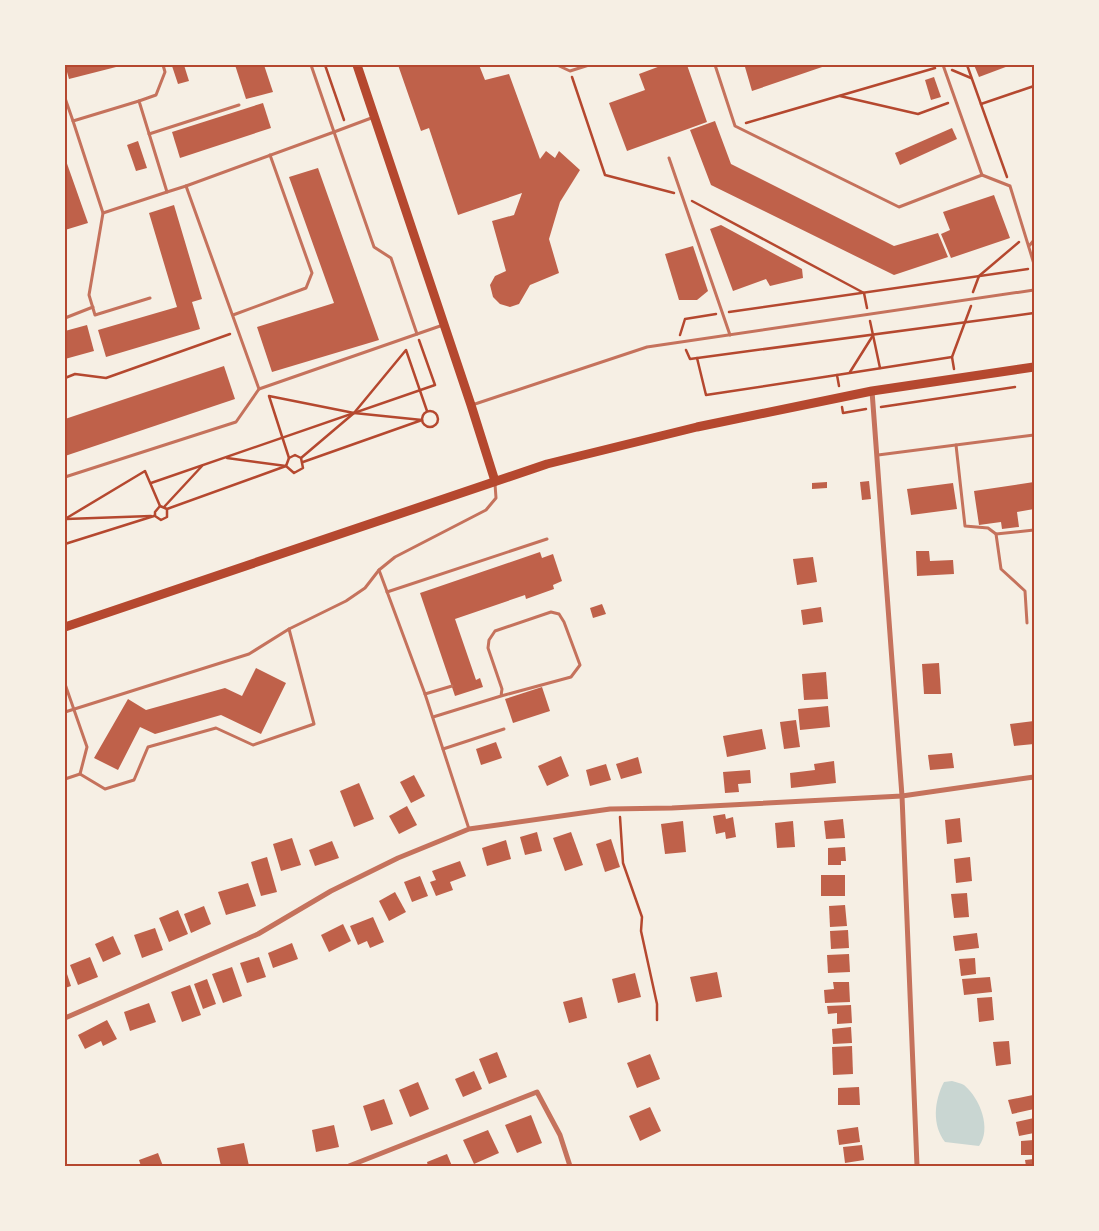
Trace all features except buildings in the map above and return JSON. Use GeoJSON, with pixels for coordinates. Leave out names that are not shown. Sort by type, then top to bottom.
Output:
{"type":"FeatureCollection","features":[{"type":"Feature","properties":{"kind":"main road"},"geometry":{"type":"LineString","coordinates":[[356,65],[495,481]]}},
{"type":"Feature","properties":{"kind":"main road"},"geometry":{"type":"LineString","coordinates":[[65,627],[547,464],[697,427],[872,391],[1034,367]]}},
{"type":"Feature","properties":{"kind":"street"},"geometry":{"type":"LineString","coordinates":[[872,391],[902,796],[917,1166]]}},
{"type":"Feature","properties":{"kind":"street"},"geometry":{"type":"LineString","coordinates":[[65,1018],[258,934],[331,891],[390,862],[470,829],[619,809],[902,796],[1034,777]]}},
{"type":"Feature","properties":{"kind":"street"},"geometry":{"type":"LineString","coordinates":[[349,1166],[537,1092],[560,1134],[570,1166]]}},
{"type":"Feature","properties":{"kind":"lane"},"geometry":{"type":"LineString","coordinates":[[73,122],[156,94],[165,72],[163,65]]}},
{"type":"Feature","properties":{"kind":"lane"},"geometry":{"type":"LineString","coordinates":[[311,65],[374,247],[391,258],[417,334]]}},
{"type":"Feature","properties":{"kind":"lane"},"geometry":{"type":"LineString","coordinates":[[557,65],[570,71],[589,65]]}},
{"type":"Feature","properties":{"kind":"lane"},"geometry":{"type":"LineString","coordinates":[[715,65],[735,126],[899,207],[982,175],[1010,186],[1034,264]]}},
{"type":"Feature","properties":{"kind":"lane"},"geometry":{"type":"LineString","coordinates":[[943,66],[982,175]]}},
{"type":"Feature","properties":{"kind":"lane"},"geometry":{"type":"LineString","coordinates":[[65,98],[104,212],[89,295],[95,315],[150,298]]}},
{"type":"Feature","properties":{"kind":"lane"},"geometry":{"type":"LineString","coordinates":[[139,101],[167,192]]}},
{"type":"Feature","properties":{"kind":"lane"},"geometry":{"type":"LineString","coordinates":[[150,134],[239,105]]}},
{"type":"Feature","properties":{"kind":"lane"},"geometry":{"type":"LineString","coordinates":[[104,212],[186,186],[374,116]]}},
{"type":"Feature","properties":{"kind":"lane"},"geometry":{"type":"LineString","coordinates":[[233,315],[306,288],[312,273],[270,155]]}},
{"type":"Feature","properties":{"kind":"lane"},"geometry":{"type":"LineString","coordinates":[[669,158],[730,335]]}},
{"type":"Feature","properties":{"kind":"lane"},"geometry":{"type":"LineString","coordinates":[[186,186],[258,389]]}},
{"type":"Feature","properties":{"kind":"lane"},"geometry":{"type":"LineString","coordinates":[[1028,246],[1034,240]]}},
{"type":"Feature","properties":{"kind":"lane"},"geometry":{"type":"LineString","coordinates":[[471,405],[647,347],[1034,290]]}},
{"type":"Feature","properties":{"kind":"lane"},"geometry":{"type":"LineString","coordinates":[[65,318],[93,307]]}},
{"type":"Feature","properties":{"kind":"lane"},"geometry":{"type":"LineString","coordinates":[[65,477],[236,422],[258,389],[443,325]]}},
{"type":"Feature","properties":{"kind":"lane"},"geometry":{"type":"LineString","coordinates":[[878,455],[1034,435]]}},
{"type":"Feature","properties":{"kind":"lane"},"geometry":{"type":"LineString","coordinates":[[956,445],[965,526],[988,528],[996,534],[1034,530]]}},
{"type":"Feature","properties":{"kind":"lane"},"geometry":{"type":"LineString","coordinates":[[65,712],[249,654],[289,629],[346,601],[365,588],[379,570],[395,557],[486,510],[496,498],[495,481]]}},
{"type":"Feature","properties":{"kind":"lane"},"geometry":{"type":"LineString","coordinates":[[996,534],[1001,568],[1025,591],[1027,623]]}},
{"type":"Feature","properties":{"kind":"lane"},"geometry":{"type":"LineString","coordinates":[[388,592],[547,539]]}},
{"type":"Feature","properties":{"kind":"lane"},"geometry":{"type":"LineString","coordinates":[[379,570],[425,694],[470,829]]}},
{"type":"Feature","properties":{"kind":"lane"},"geometry":{"type":"LineString","coordinates":[[433,717],[571,677],[578,671],[580,665],[564,622],[558,614],[550,612],[495,632],[489,640],[488,648],[502,689],[501,696]]}},
{"type":"Feature","properties":{"kind":"lane"},"geometry":{"type":"LineString","coordinates":[[65,779],[80,774],[105,789],[134,780],[148,747],[216,728],[253,745],[314,724],[289,629]]}},
{"type":"Feature","properties":{"kind":"lane"},"geometry":{"type":"LineString","coordinates":[[65,684],[87,747],[80,774]]}},
{"type":"Feature","properties":{"kind":"lane"},"geometry":{"type":"LineString","coordinates":[[425,694],[452,686]]}},
{"type":"Feature","properties":{"kind":"lane"},"geometry":{"type":"LineString","coordinates":[[443,749],[504,729]]}},
{"type":"Feature","properties":{"kind":"path"},"geometry":{"type":"LineString","coordinates":[[325,65],[347,127]]}},
{"type":"Feature","properties":{"kind":"path"},"geometry":{"type":"LineString","coordinates":[[967,65],[1010,186]]}},
{"type":"Feature","properties":{"kind":"path"},"geometry":{"type":"LineString","coordinates":[[735,126],[943,66],[971,78]]}},
{"type":"Feature","properties":{"kind":"path"},"geometry":{"type":"LineString","coordinates":[[570,71],[605,175],[682,196],[864,293]]}},
{"type":"Feature","properties":{"kind":"path"},"geometry":{"type":"LineString","coordinates":[[980,104],[1034,86]]}},
{"type":"Feature","properties":{"kind":"path"},"geometry":{"type":"LineString","coordinates":[[839,96],[918,114],[955,100]]}},
{"type":"Feature","properties":{"kind":"path"},"geometry":{"type":"LineString","coordinates":[[959,396],[952,357],[972,308],[970,299],[979,276],[1025,237]]}},
{"type":"Feature","properties":{"kind":"path"},"geometry":{"type":"LineString","coordinates":[[680,335],[685,318],[1034,268]]}},
{"type":"Feature","properties":{"kind":"path"},"geometry":{"type":"LineString","coordinates":[[864,293],[880,368]]}},
{"type":"Feature","properties":{"kind":"path"},"geometry":{"type":"LineString","coordinates":[[681,342],[690,359],[1034,313]]}},
{"type":"Feature","properties":{"kind":"path"},"geometry":{"type":"LineString","coordinates":[[65,378],[75,374],[106,378],[239,331]]}},
{"type":"Feature","properties":{"kind":"path"},"geometry":{"type":"LineString","coordinates":[[151,483],[435,385],[417,334]]}},
{"type":"Feature","properties":{"kind":"path"},"geometry":{"type":"LineString","coordinates":[[850,373],[873,335]]}},
{"type":"Feature","properties":{"kind":"path"},"geometry":{"type":"LineString","coordinates":[[301,458],[354,413],[406,350],[427,411]]}},
{"type":"Feature","properties":{"kind":"path"},"geometry":{"type":"LineString","coordinates":[[697,358],[706,395],[837,375]]}},
{"type":"Feature","properties":{"kind":"path"},"geometry":{"type":"LineString","coordinates":[[286,466],[289,458],[269,396],[354,413],[422,420],[430,427],[436,425],[438,420],[437,414],[433,411],[427,411],[423,415],[422,420]]}},
{"type":"Feature","properties":{"kind":"path"},"geometry":{"type":"LineString","coordinates":[[303,462],[422,420]]}},
{"type":"Feature","properties":{"kind":"path"},"geometry":{"type":"LineString","coordinates":[[226,458],[286,466],[294,472],[303,468],[301,458],[294,456],[289,458]]}},
{"type":"Feature","properties":{"kind":"path"},"geometry":{"type":"LineString","coordinates":[[163,507],[203,465]]}},
{"type":"Feature","properties":{"kind":"path"},"geometry":{"type":"LineString","coordinates":[[155,516],[154,512],[163,507],[286,466]]}},
{"type":"Feature","properties":{"kind":"path"},"geometry":{"type":"LineString","coordinates":[[145,471],[167,516],[161,520],[155,516],[65,519],[145,471]]}},
{"type":"Feature","properties":{"kind":"path"},"geometry":{"type":"LineString","coordinates":[[65,544],[155,516]]}},
{"type":"Feature","properties":{"kind":"path"},"geometry":{"type":"LineString","coordinates":[[619,809],[623,863],[642,917],[641,931],[656,1004],[657,1020]]}},
{"type":"Feature","properties":{"kind":"shaded area"},"geometry":{"type":"Polygon","coordinates":[[[952,1081],[964,1085],[979,1106],[984,1123],[984,1131],[983,1139],[979,1146],[945,1142],[938,1128],[936,1105],[938,1097],[944,1082],[952,1081]]]}}]}
